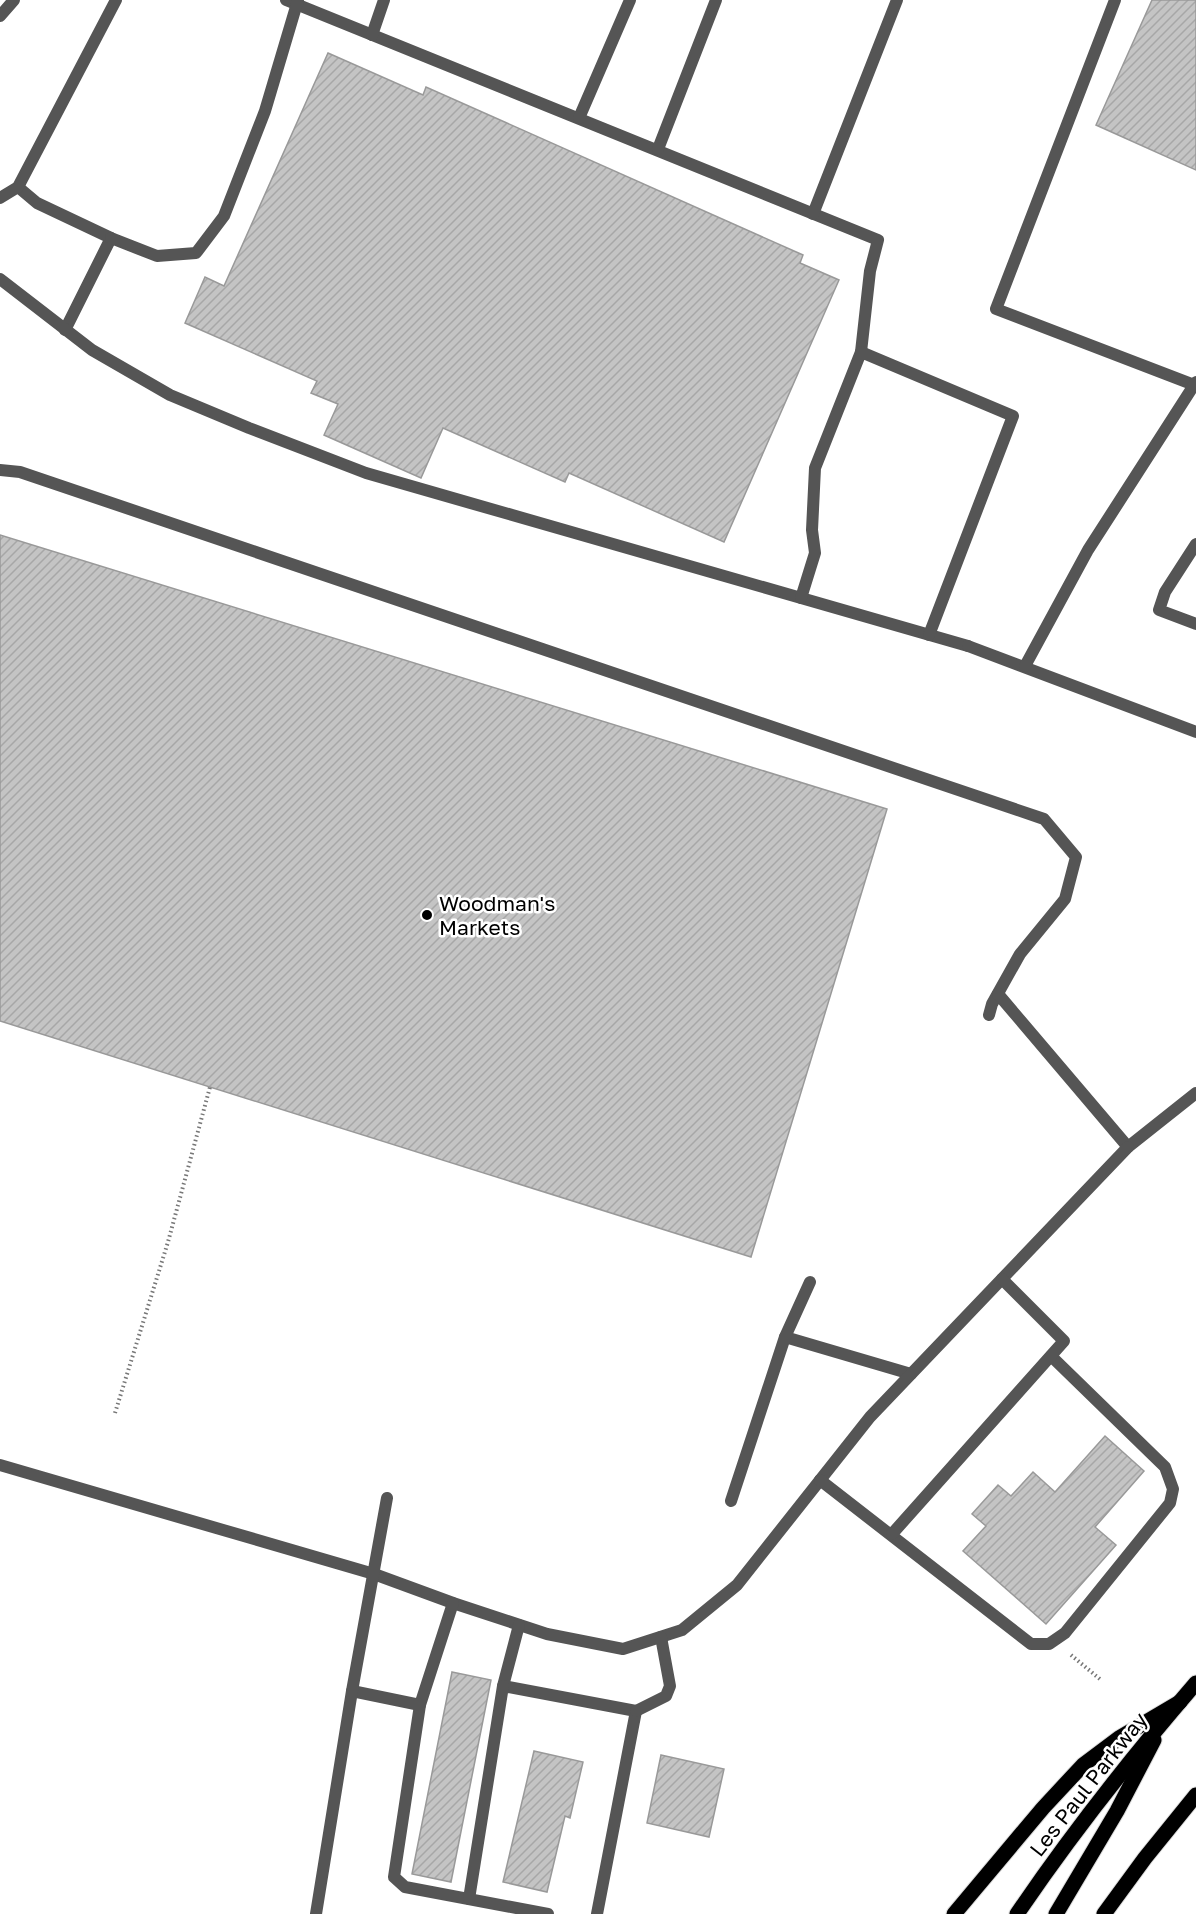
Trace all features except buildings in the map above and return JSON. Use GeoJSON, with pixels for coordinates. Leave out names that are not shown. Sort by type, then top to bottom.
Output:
{"type":"FeatureCollection","features":[{"type":"Feature","properties":{"kind":"main road","name":"Les Paul Parkway"},"geometry":{"type":"LineString","coordinates":[[1017,1914],[1051,1864],[1137,1750],[1196,1683]]}},
{"type":"Feature","properties":{"kind":"main road"},"geometry":{"type":"LineString","coordinates":[[954,1914],[1043,1808],[1083,1765],[1119,1738],[1180,1702]]}},
{"type":"Feature","properties":{"kind":"main road"},"geometry":{"type":"LineString","coordinates":[[1056,1914],[1117,1811],[1163,1721]]}},
{"type":"Feature","properties":{"kind":"main road"},"geometry":{"type":"LineString","coordinates":[[1104,1914],[1145,1857],[1196,1795]]}},
{"type":"Feature","properties":{"kind":"street"},"geometry":{"type":"LineString","coordinates":[[0,16],[14,0]]}},
{"type":"Feature","properties":{"kind":"street"},"geometry":{"type":"LineString","coordinates":[[0,198],[18,187],[116,0]]}},
{"type":"Feature","properties":{"kind":"street"},"geometry":{"type":"LineString","coordinates":[[372,35],[384,0]]}},
{"type":"Feature","properties":{"kind":"street"},"geometry":{"type":"LineString","coordinates":[[579,118],[630,0]]}},
{"type":"Feature","properties":{"kind":"street"},"geometry":{"type":"LineString","coordinates":[[658,149],[716,0]]}},
{"type":"Feature","properties":{"kind":"street"},"geometry":{"type":"LineString","coordinates":[[813,214],[897,0]]}},
{"type":"Feature","properties":{"kind":"street"},"geometry":{"type":"LineString","coordinates":[[1025,666],[1088,550],[1195,384],[996,309],[1115,0]]}},
{"type":"Feature","properties":{"kind":"street"},"geometry":{"type":"LineString","coordinates":[[18,187],[37,203],[111,238],[157,256],[196,253],[224,216],[264,111],[294,1],[372,35],[878,240],[870,272],[861,352],[815,468],[812,530],[815,553],[801,598]]}},
{"type":"Feature","properties":{"kind":"street"},"geometry":{"type":"LineString","coordinates":[[65,330],[111,238]]}},
{"type":"Feature","properties":{"kind":"street"},"geometry":{"type":"LineString","coordinates":[[0,279],[92,350],[171,395],[366,473],[968,646],[1196,732]]}},
{"type":"Feature","properties":{"kind":"street"},"geometry":{"type":"LineString","coordinates":[[861,352],[1013,416],[929,635]]}},
{"type":"Feature","properties":{"kind":"street"},"geometry":{"type":"LineString","coordinates":[[0,470],[20,472],[1044,819],[1076,857],[1065,899],[1020,954],[989,1015]]}},
{"type":"Feature","properties":{"kind":"street"},"geometry":{"type":"LineString","coordinates":[[1196,544],[1165,592],[1159,610],[1196,624]]}},
{"type":"Feature","properties":{"kind":"street"},"geometry":{"type":"LineString","coordinates":[[998,994],[1128,1147]]}},
{"type":"Feature","properties":{"kind":"street"},"geometry":{"type":"LineString","coordinates":[[0,1465],[374,1574],[547,1634],[623,1649],[682,1630],[737,1585],[870,1418],[911,1374],[1128,1147],[1196,1093]]}},
{"type":"Feature","properties":{"kind":"street"},"geometry":{"type":"LineString","coordinates":[[892,1534],[1064,1341],[1002,1279]]}},
{"type":"Feature","properties":{"kind":"street"},"geometry":{"type":"LineString","coordinates":[[730,1501],[785,1337],[810,1282]]}},
{"type":"Feature","properties":{"kind":"street"},"geometry":{"type":"LineString","coordinates":[[785,1337],[911,1374]]}},
{"type":"Feature","properties":{"kind":"street"},"geometry":{"type":"LineString","coordinates":[[820,1480],[1031,1644],[1049,1644],[1065,1633],[1170,1503],[1173,1489],[1165,1467],[1051,1356]]}},
{"type":"Feature","properties":{"kind":"street"},"geometry":{"type":"LineString","coordinates":[[316,1914],[352,1691],[387,1498]]}},
{"type":"Feature","properties":{"kind":"street"},"geometry":{"type":"LineString","coordinates":[[453,1603],[420,1705],[394,1877],[405,1887],[548,1914]]}},
{"type":"Feature","properties":{"kind":"street"},"geometry":{"type":"LineString","coordinates":[[469,1899],[502,1686],[519,1625]]}},
{"type":"Feature","properties":{"kind":"street"},"geometry":{"type":"LineString","coordinates":[[502,1686],[636,1711],[666,1696],[670,1686],[661,1637]]}},
{"type":"Feature","properties":{"kind":"street"},"geometry":{"type":"LineString","coordinates":[[352,1691],[420,1705]]}},
{"type":"Feature","properties":{"kind":"street"},"geometry":{"type":"LineString","coordinates":[[597,1914],[636,1711]]}},
{"type":"Feature","properties":{"kind":"path"},"geometry":{"type":"LineString","coordinates":[[115,1413],[168,1242],[210,1087]]}},
{"type":"Feature","properties":{"kind":"path"},"geometry":{"type":"LineString","coordinates":[[1068,1653],[1101,1680]]}},
{"type":"Feature","properties":{"kind":"place","name":"Woodman's Markets"},"geometry":{"type":"Point","coordinates":[427,915]}}]}
